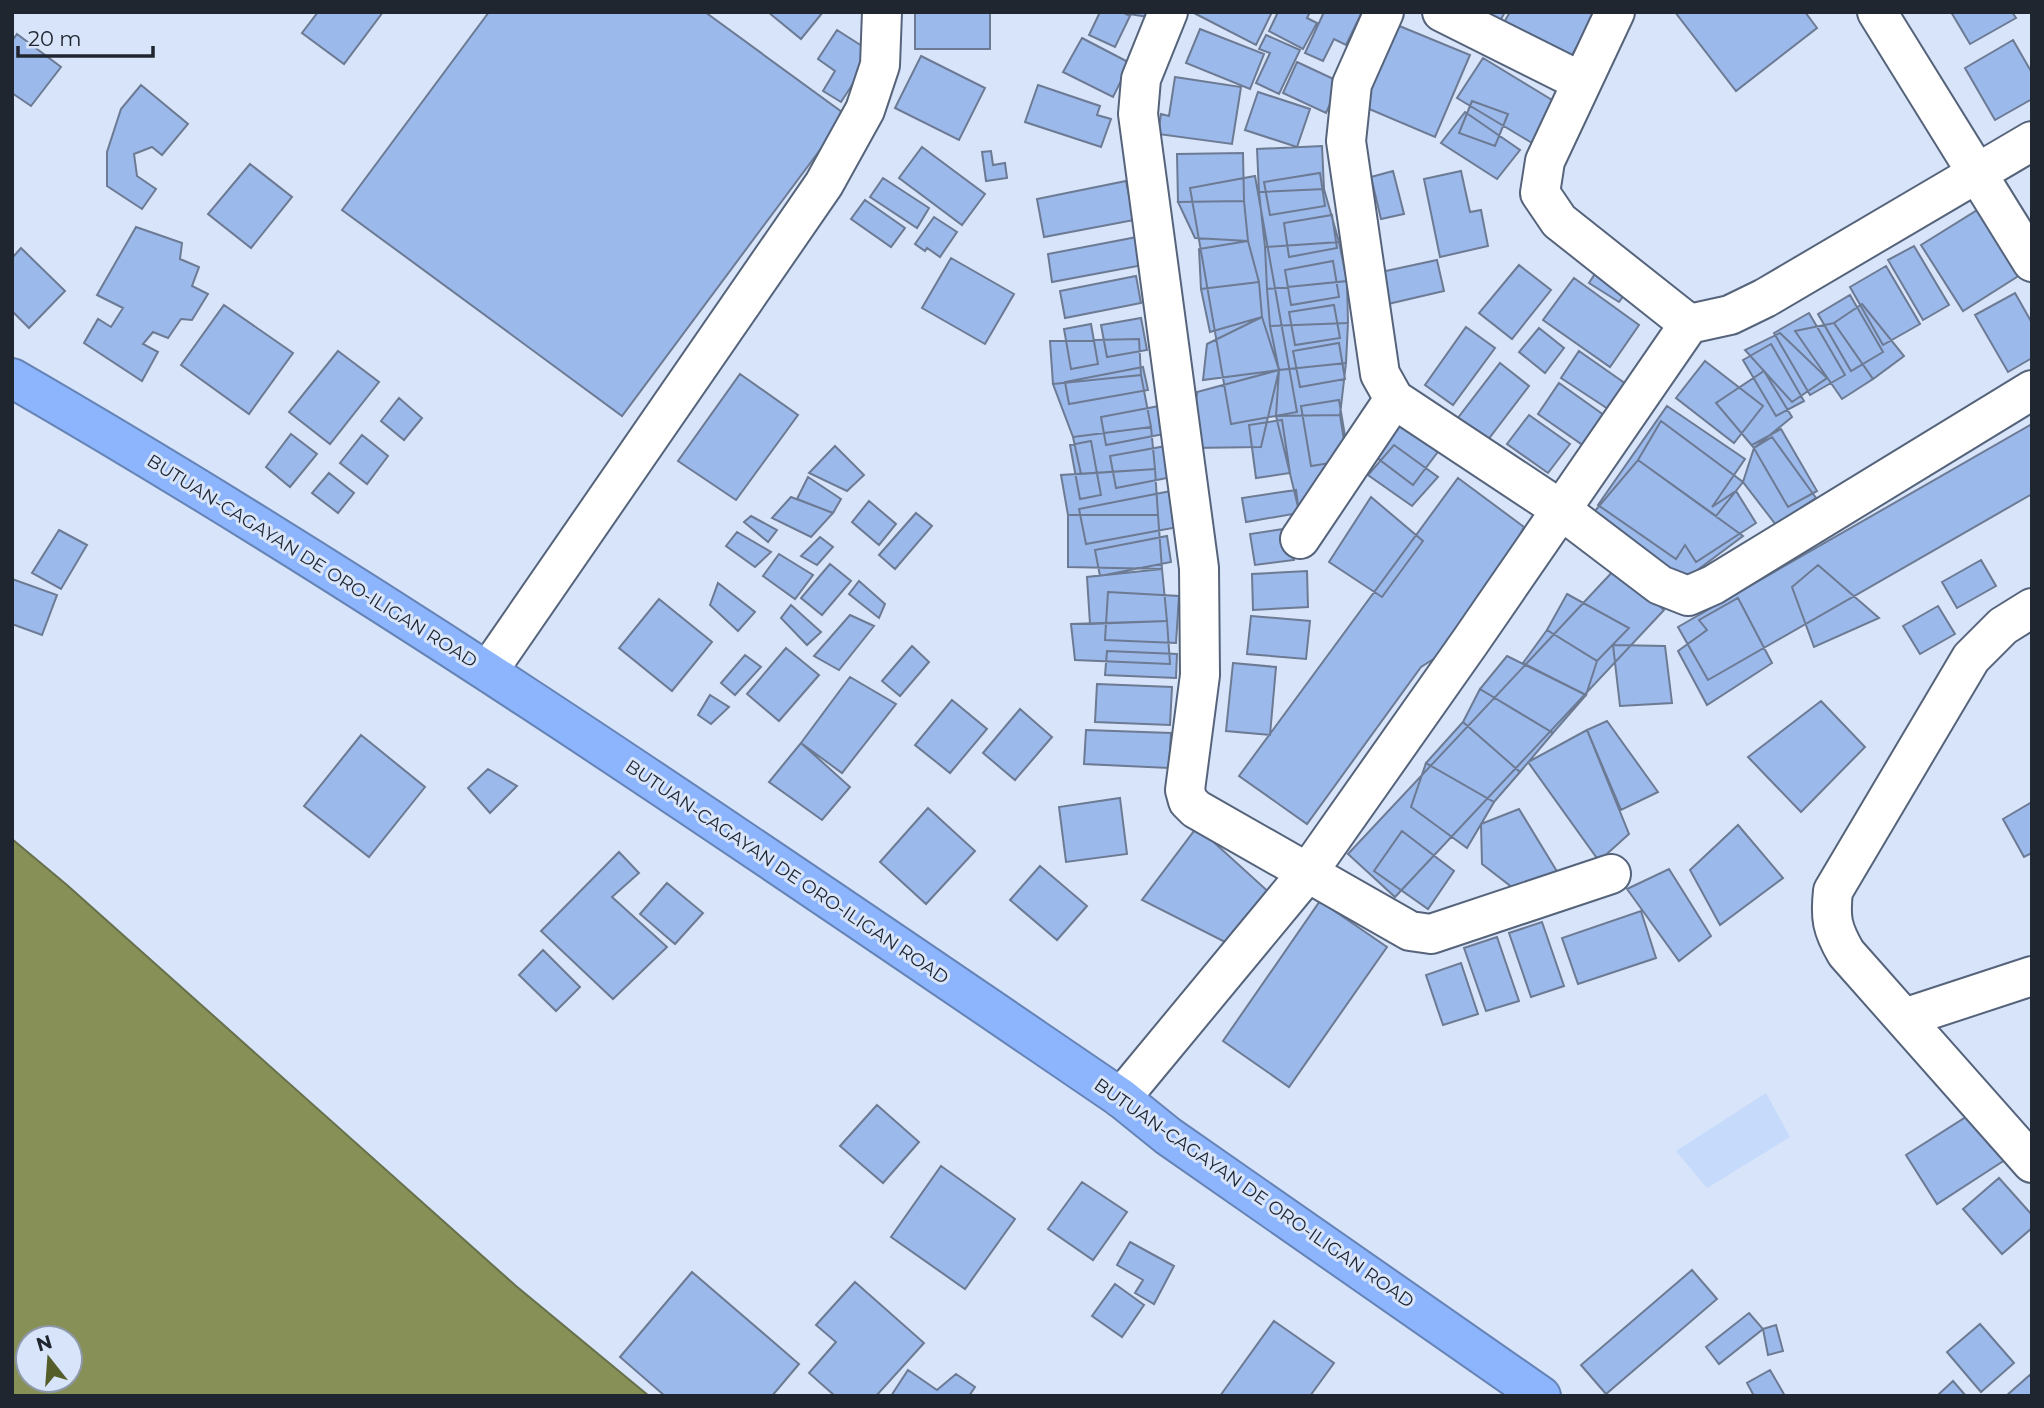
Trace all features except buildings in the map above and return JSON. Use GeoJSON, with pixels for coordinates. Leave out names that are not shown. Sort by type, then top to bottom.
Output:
{"type":"FeatureCollection","features":[{"type":"Feature","properties":{"kind":"highway","name":"BUTUAN-CAGAYAN DE ORO-ILIGAN ROAD"},"geometry":{"type":"LineString","coordinates":[[12,378],[120,440],[488,671],[714,821],[1129,1104],[1168,1136],[1541,1396]]}},
{"type":"Feature","properties":{"kind":"street"},"geometry":{"type":"LineString","coordinates":[[488,671],[824,184],[865,110],[880,65],[882,12]]}},
{"type":"Feature","properties":{"kind":"street"},"geometry":{"type":"LineString","coordinates":[[1168,12],[1141,79],[1138,114],[1199,568],[1200,675],[1185,790],[1188,800],[1196,809],[1410,931],[1422,934],[1431,934],[1611,874]]}},
{"type":"Feature","properties":{"kind":"street"},"geometry":{"type":"LineString","coordinates":[[1384,12],[1352,84],[1346,141],[1380,374],[1394,399],[1560,509],[1660,585],[1688,596],[1713,585],[2032,390]]}},
{"type":"Feature","properties":{"kind":"street"},"geometry":{"type":"LineString","coordinates":[[1442,12],[1582,82]]}},
{"type":"Feature","properties":{"kind":"street"},"geometry":{"type":"LineString","coordinates":[[1615,12],[1545,161],[1540,193],[1559,221],[1689,324]]}},
{"type":"Feature","properties":{"kind":"street"},"geometry":{"type":"LineString","coordinates":[[1877,12],[2032,262]]}},
{"type":"Feature","properties":{"kind":"street"},"geometry":{"type":"LineString","coordinates":[[1129,1104],[1308,872],[1689,324],[1730,315],[1765,298],[2032,141]]}},
{"type":"Feature","properties":{"kind":"street"},"geometry":{"type":"LineString","coordinates":[[1300,539],[1394,399]]}},
{"type":"Feature","properties":{"kind":"street"},"geometry":{"type":"LineString","coordinates":[[2032,608],[2003,626],[1971,658],[1833,891],[1830,916],[1835,934],[1846,953],[2032,1163]]}},
{"type":"Feature","properties":{"kind":"street"},"geometry":{"type":"LineString","coordinates":[[1904,1018],[2032,976]]}},
{"type":"Feature","properties":{"kind":"shaded area"},"geometry":{"type":"Polygon","coordinates":[[[12,839],[516,1286],[649,1396],[12,1396],[12,839]]]}},
{"type":"Feature","properties":{"kind":"shaded area"},"geometry":{"type":"Polygon","coordinates":[[[1766,1093],[1790,1137],[1707,1188],[1676,1151],[1766,1093]]]}}]}
